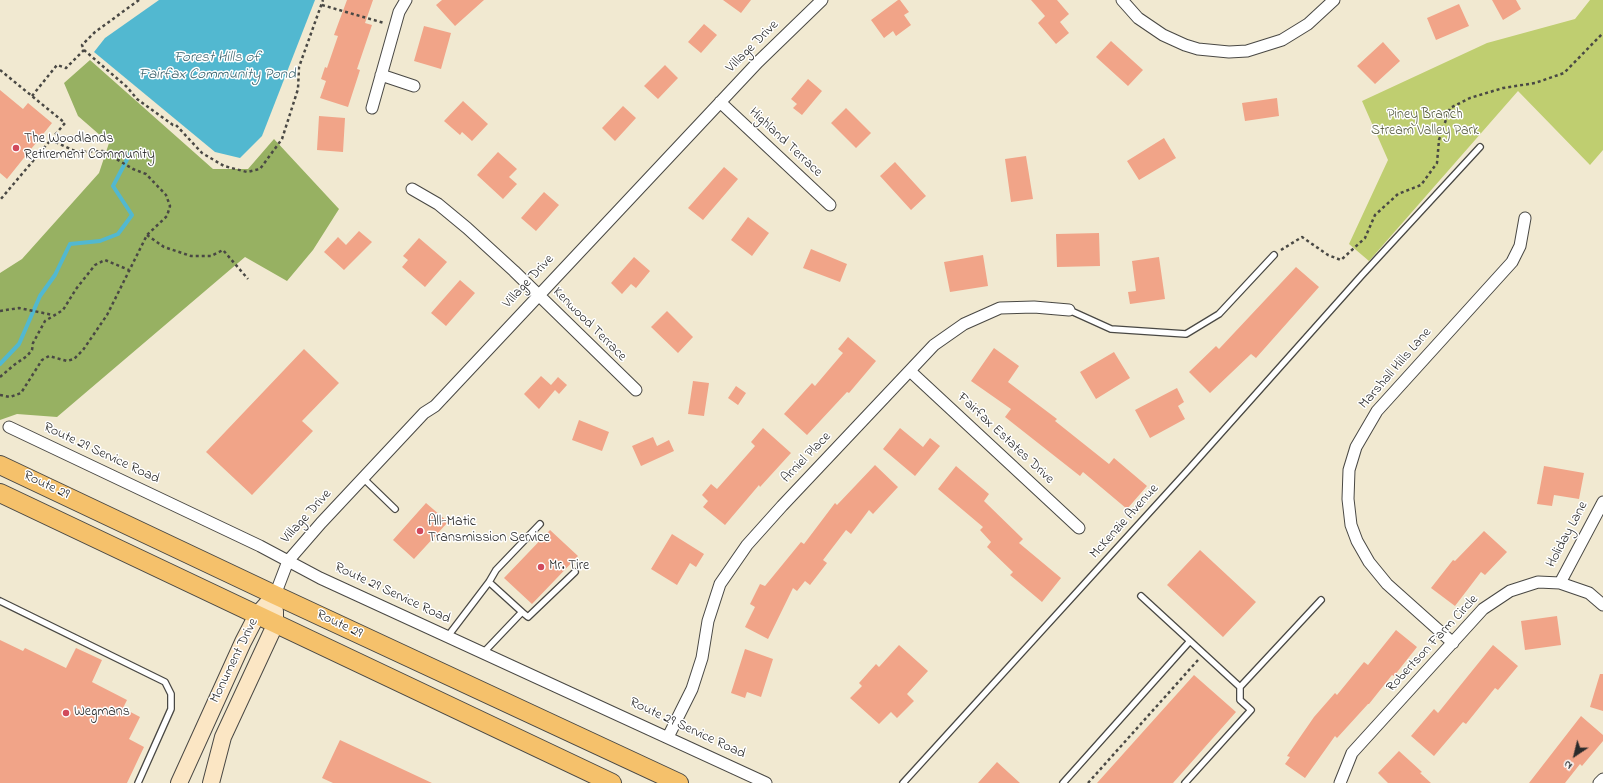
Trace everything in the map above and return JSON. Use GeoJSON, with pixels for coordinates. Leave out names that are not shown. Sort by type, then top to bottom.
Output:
{"type":"FeatureCollection","features":[{"type":"Feature","properties":{"kind":"main road","name":"Route 29"},"geometry":{"type":"LineString","coordinates":[[0,465],[274,595],[679,783]]}},
{"type":"Feature","properties":{"kind":"main road","name":"Route 29"},"geometry":{"type":"LineString","coordinates":[[0,493],[257,615],[275,625],[612,783]]}},
{"type":"Feature","properties":{"kind":"main road","name":"Monument Drive"},"geometry":{"type":"LineString","coordinates":[[179,783],[243,642],[257,615],[274,595]]}},
{"type":"Feature","properties":{"kind":"main road","name":"Monument Drive"},"geometry":{"type":"LineString","coordinates":[[211,783],[224,737],[275,625],[274,595]]}},
{"type":"Feature","properties":{"kind":"street"},"geometry":{"type":"LineString","coordinates":[[372,108],[399,12],[406,0]]}},
{"type":"Feature","properties":{"kind":"street","name":"Village Drive"},"geometry":{"type":"LineString","coordinates":[[274,595],[288,561],[321,523],[424,413],[435,406],[720,102],[822,0]]}},
{"type":"Feature","properties":{"kind":"street"},"geometry":{"type":"LineString","coordinates":[[1122,0],[1138,18],[1163,35],[1198,49],[1228,52],[1247,52],[1282,40],[1308,24],[1334,0]]}},
{"type":"Feature","properties":{"kind":"street"},"geometry":{"type":"LineString","coordinates":[[381,75],[414,86]]}},
{"type":"Feature","properties":{"kind":"street","name":"Highland Terrace"},"geometry":{"type":"LineString","coordinates":[[720,102],[830,205]]}},
{"type":"Feature","properties":{"kind":"street","name":"Kenwood Terrace"},"geometry":{"type":"LineString","coordinates":[[412,189],[438,204],[467,228],[636,390]]}},
{"type":"Feature","properties":{"kind":"street","name":"Marshall Hills Lane"},"geometry":{"type":"LineString","coordinates":[[1453,643],[1387,584],[1369,562],[1357,541],[1351,524],[1348,500],[1349,470],[1356,447],[1377,411],[1512,262],[1520,246],[1525,218]]}},
{"type":"Feature","properties":{"kind":"street","name":"Arniel Place"},"geometry":{"type":"LineString","coordinates":[[668,737],[692,689],[702,658],[708,621],[720,584],[752,539],[934,345],[964,324],[1000,308],[1034,307],[1069,310]]}},
{"type":"Feature","properties":{"kind":"street","name":"Fairfax Estates Drive"},"geometry":{"type":"LineString","coordinates":[[910,372],[1079,528]]}},
{"type":"Feature","properties":{"kind":"street","name":"Route 29 Service Road"},"geometry":{"type":"LineString","coordinates":[[9,427],[288,561],[320,578],[484,652],[766,783]]}},
{"type":"Feature","properties":{"kind":"street","name":"Holiday Lane"},"geometry":{"type":"LineString","coordinates":[[1560,583],[1603,502]]}},
{"type":"Feature","properties":{"kind":"street","name":"Robertson Farm Circle"},"geometry":{"type":"LineString","coordinates":[[1340,783],[1352,753],[1484,609],[1510,591],[1538,582],[1560,583],[1589,593],[1603,605]]}},
{"type":"Feature","properties":{"kind":"street"},"geometry":{"type":"LineString","coordinates":[[1600,783],[1603,779]]}},
{"type":"Feature","properties":{"kind":"lane","name":"McKenzie Avenue"},"geometry":{"type":"LineString","coordinates":[[903,783],[1189,469],[1362,275],[1480,147]]}},
{"type":"Feature","properties":{"kind":"lane"},"geometry":{"type":"LineString","coordinates":[[1069,310],[1111,329],[1186,334],[1219,314],[1274,255]]}},
{"type":"Feature","properties":{"kind":"lane"},"geometry":{"type":"LineString","coordinates":[[363,478],[395,509]]}},
{"type":"Feature","properties":{"kind":"lane"},"geometry":{"type":"LineString","coordinates":[[448,636],[489,582],[496,570],[540,524]]}},
{"type":"Feature","properties":{"kind":"lane"},"geometry":{"type":"LineString","coordinates":[[489,582],[528,617],[574,572]]}},
{"type":"Feature","properties":{"kind":"lane"},"geometry":{"type":"LineString","coordinates":[[1141,596],[1240,687]]}},
{"type":"Feature","properties":{"kind":"lane"},"geometry":{"type":"LineString","coordinates":[[1185,783],[1251,710],[1240,700],[1240,687],[1321,600]]}},
{"type":"Feature","properties":{"kind":"lane"},"geometry":{"type":"LineString","coordinates":[[0,601],[165,682],[171,694],[171,709],[138,783]]}},
{"type":"Feature","properties":{"kind":"lane"},"geometry":{"type":"LineString","coordinates":[[484,652],[522,612]]}},
{"type":"Feature","properties":{"kind":"lane"},"geometry":{"type":"LineString","coordinates":[[1063,783],[1190,641]]}},
{"type":"Feature","properties":{"kind":"path"},"geometry":{"type":"LineString","coordinates":[[139,0],[95,32],[82,44],[84,50],[127,87],[137,99],[173,125],[176,125],[202,154],[224,166],[247,172],[260,170],[282,139],[298,89],[299,67],[323,0]]}},
{"type":"Feature","properties":{"kind":"path"},"geometry":{"type":"LineString","coordinates":[[322,4],[395,26]]}},
{"type":"Feature","properties":{"kind":"path"},"geometry":{"type":"LineString","coordinates":[[1274,255],[1302,237],[1328,255],[1341,260],[1365,238],[1375,215],[1398,194],[1421,185],[1437,163],[1439,140],[1450,108],[1470,98],[1503,88],[1536,83],[1564,73],[1603,33]]}},
{"type":"Feature","properties":{"kind":"path"},"geometry":{"type":"LineString","coordinates":[[32,96],[57,65],[66,68],[84,50]]}},
{"type":"Feature","properties":{"kind":"path"},"geometry":{"type":"LineString","coordinates":[[0,70],[65,123],[0,200]]}},
{"type":"Feature","properties":{"kind":"path"},"geometry":{"type":"LineString","coordinates":[[1,394],[10,397],[21,393],[42,360],[49,356],[68,360],[74,359],[83,350],[107,315],[147,235],[167,216],[170,206],[166,195],[146,174],[133,169],[103,151],[77,152],[51,140]]}},
{"type":"Feature","properties":{"kind":"path"},"geometry":{"type":"LineString","coordinates":[[147,235],[164,247],[191,256],[211,256],[223,250],[248,279]]}},
{"type":"Feature","properties":{"kind":"path"},"geometry":{"type":"LineString","coordinates":[[0,377],[14,364],[27,356],[32,350],[33,343],[45,321],[63,310],[76,289],[95,265],[105,260],[129,270]]}},
{"type":"Feature","properties":{"kind":"path"},"geometry":{"type":"LineString","coordinates":[[0,311],[19,308],[53,315]]}},
{"type":"Feature","properties":{"kind":"path"},"geometry":{"type":"LineString","coordinates":[[1088,783],[1204,654]]}},
{"type":"Feature","properties":{"kind":"green space","name":"Piney Branch Stream Valley Park"},"geometry":{"type":"Polygon","coordinates":[[[1590,0],[1603,0],[1603,150],[1590,165],[1518,91],[1369,261],[1349,244],[1388,160],[1362,101],[1487,43],[1575,19],[1590,0]]]}},
{"type":"Feature","properties":{"kind":"green space"},"geometry":{"type":"Polygon","coordinates":[[[90,60],[213,169],[248,169],[274,139],[339,209],[313,250],[287,281],[245,257],[57,417],[17,414],[0,420],[0,273],[22,259],[99,173],[109,143],[78,116],[64,83],[90,60]]]}},
{"type":"Feature","properties":{"kind":"water","name":"Forest Hills of Fairfax Community Pond"},"geometry":{"type":"Polygon","coordinates":[[[159,0],[315,0],[262,136],[240,158],[215,152],[94,52],[105,38],[159,0]]]}},
{"type":"Feature","properties":{"kind":"building"},"geometry":{"type":"Polygon","coordinates":[[[347,0],[373,0],[365,23],[372,25],[357,69],[360,70],[348,107],[320,98],[326,81],[321,79],[325,67],[327,68],[338,36],[334,35],[347,0]]]}},
{"type":"Feature","properties":{"kind":"building"},"geometry":{"type":"Polygon","coordinates":[[[442,0],[484,0],[455,26],[436,5],[442,0]]]}},
{"type":"Feature","properties":{"kind":"building"},"geometry":{"type":"Polygon","coordinates":[[[723,0],[751,0],[741,13],[723,0]]]}},
{"type":"Feature","properties":{"kind":"building"},"geometry":{"type":"Polygon","coordinates":[[[900,0],[909,12],[904,15],[911,25],[896,36],[893,31],[884,38],[871,20],[900,0]]]}},
{"type":"Feature","properties":{"kind":"building"},"geometry":{"type":"Polygon","coordinates":[[[1031,0],[1057,0],[1069,14],[1060,22],[1069,33],[1056,44],[1038,23],[1045,16],[1031,0]]]}},
{"type":"Feature","properties":{"kind":"building"},"geometry":{"type":"Polygon","coordinates":[[[1492,0],[1516,0],[1521,9],[1503,20],[1492,0]]]}},
{"type":"Feature","properties":{"kind":"building"},"geometry":{"type":"Polygon","coordinates":[[[1459,4],[1469,26],[1436,40],[1427,18],[1459,4]]]}},
{"type":"Feature","properties":{"kind":"building"},"geometry":{"type":"Polygon","coordinates":[[[704,24],[717,35],[701,53],[688,42],[704,24]]]}},
{"type":"Feature","properties":{"kind":"building"},"geometry":{"type":"Polygon","coordinates":[[[424,26],[451,33],[441,69],[414,61],[424,26]]]}},
{"type":"Feature","properties":{"kind":"building"},"geometry":{"type":"Polygon","coordinates":[[[1111,41],[1143,70],[1128,86],[1096,57],[1111,41]]]}},
{"type":"Feature","properties":{"kind":"building"},"geometry":{"type":"Polygon","coordinates":[[[1383,42],[1400,61],[1375,84],[1357,66],[1383,42]]]}},
{"type":"Feature","properties":{"kind":"building"},"geometry":{"type":"Polygon","coordinates":[[[665,65],[678,78],[658,99],[644,86],[665,65]]]}},
{"type":"Feature","properties":{"kind":"building"},"geometry":{"type":"Polygon","coordinates":[[[808,79],[822,91],[802,115],[793,108],[797,104],[791,99],[808,79]]]}},
{"type":"Feature","properties":{"kind":"building","name":"The Woodlands Retirement Community"},"geometry":{"type":"Polygon","coordinates":[[[0,90],[23,109],[28,103],[52,123],[7,179],[0,173],[0,90]]]}},
{"type":"Feature","properties":{"kind":"building"},"geometry":{"type":"Polygon","coordinates":[[[1277,98],[1279,116],[1245,121],[1242,103],[1277,98]]]}},
{"type":"Feature","properties":{"kind":"building"},"geometry":{"type":"Polygon","coordinates":[[[463,101],[488,124],[472,141],[462,132],[460,135],[444,121],[463,101]]]}},
{"type":"Feature","properties":{"kind":"building"},"geometry":{"type":"Polygon","coordinates":[[[623,106],[636,118],[615,141],[602,128],[623,106]]]}},
{"type":"Feature","properties":{"kind":"building"},"geometry":{"type":"Polygon","coordinates":[[[846,108],[871,133],[856,148],[831,123],[846,108]]]}},
{"type":"Feature","properties":{"kind":"building"},"geometry":{"type":"Polygon","coordinates":[[[319,116],[345,118],[343,152],[317,150],[319,116]]]}},
{"type":"Feature","properties":{"kind":"building"},"geometry":{"type":"Polygon","coordinates":[[[1164,138],[1176,158],[1139,180],[1127,161],[1164,138]]]}},
{"type":"Feature","properties":{"kind":"building"},"geometry":{"type":"Polygon","coordinates":[[[498,152],[517,169],[509,177],[517,184],[503,199],[477,175],[498,152]]]}},
{"type":"Feature","properties":{"kind":"building"},"geometry":{"type":"Polygon","coordinates":[[[1026,156],[1033,199],[1011,202],[1005,159],[1026,156]]]}},
{"type":"Feature","properties":{"kind":"building"},"geometry":{"type":"Polygon","coordinates":[[[895,162],[926,196],[911,210],[880,176],[895,162]]]}},
{"type":"Feature","properties":{"kind":"building"},"geometry":{"type":"Polygon","coordinates":[[[724,167],[738,179],[703,220],[688,208],[724,167]]]}},
{"type":"Feature","properties":{"kind":"building"},"geometry":{"type":"Polygon","coordinates":[[[544,192],[559,205],[536,231],[521,218],[544,192]]]}},
{"type":"Feature","properties":{"kind":"building"},"geometry":{"type":"Polygon","coordinates":[[[748,217],[769,233],[752,256],[731,240],[748,217]]]}},
{"type":"Feature","properties":{"kind":"building"},"geometry":{"type":"Polygon","coordinates":[[[359,231],[372,242],[344,270],[324,252],[338,237],[346,245],[359,231]]]}},
{"type":"Feature","properties":{"kind":"building"},"geometry":{"type":"Polygon","coordinates":[[[1099,233],[1100,266],[1057,267],[1056,234],[1099,233]]]}},
{"type":"Feature","properties":{"kind":"building"},"geometry":{"type":"Polygon","coordinates":[[[419,238],[447,262],[425,287],[402,267],[408,260],[403,256],[419,238]]]}},
{"type":"Feature","properties":{"kind":"building"},"geometry":{"type":"Polygon","coordinates":[[[811,249],[847,264],[840,282],[803,268],[811,249]]]}},
{"type":"Feature","properties":{"kind":"building"},"geometry":{"type":"Polygon","coordinates":[[[983,255],[988,286],[950,292],[944,262],[983,255]]]}},
{"type":"Feature","properties":{"kind":"building"},"geometry":{"type":"Polygon","coordinates":[[[634,257],[650,271],[636,288],[631,284],[622,294],[611,283],[634,257]]]}},
{"type":"Feature","properties":{"kind":"building"},"geometry":{"type":"Polygon","coordinates":[[[1159,257],[1165,299],[1130,304],[1128,292],[1136,291],[1132,261],[1159,257]]]}},
{"type":"Feature","properties":{"kind":"building"},"geometry":{"type":"Polygon","coordinates":[[[1296,267],[1319,287],[1256,358],[1251,354],[1210,393],[1189,372],[1216,346],[1219,349],[1296,267]]]}},
{"type":"Feature","properties":{"kind":"building"},"geometry":{"type":"Polygon","coordinates":[[[460,280],[475,293],[446,326],[431,313],[460,280]]]}},
{"type":"Feature","properties":{"kind":"building"},"geometry":{"type":"Polygon","coordinates":[[[667,311],[693,337],[678,353],[651,327],[667,311]]]}},
{"type":"Feature","properties":{"kind":"building"},"geometry":{"type":"Polygon","coordinates":[[[848,337],[876,361],[849,393],[847,392],[807,435],[784,414],[812,383],[815,386],[843,353],[838,349],[848,337]]]}},
{"type":"Feature","properties":{"kind":"building"},"geometry":{"type":"Polygon","coordinates":[[[994,348],[1019,366],[1008,382],[1057,419],[1055,421],[1109,464],[1114,458],[1147,486],[1127,509],[1083,472],[1080,476],[1005,417],[1011,409],[971,381],[994,348]]]}},
{"type":"Feature","properties":{"kind":"building"},"geometry":{"type":"Polygon","coordinates":[[[304,349],[339,383],[302,421],[313,431],[252,495],[206,452],[304,349]]]}},
{"type":"Feature","properties":{"kind":"building"},"geometry":{"type":"Polygon","coordinates":[[[1114,352],[1130,378],[1096,399],[1080,372],[1114,352]]]}},
{"type":"Feature","properties":{"kind":"building"},"geometry":{"type":"Polygon","coordinates":[[[541,376],[551,385],[558,377],[567,385],[559,394],[555,390],[539,409],[524,394],[541,376]]]}},
{"type":"Feature","properties":{"kind":"building"},"geometry":{"type":"Polygon","coordinates":[[[693,381],[709,383],[704,416],[688,414],[693,381]]]}},
{"type":"Feature","properties":{"kind":"building"},"geometry":{"type":"Polygon","coordinates":[[[736,386],[746,393],[738,405],[728,398],[736,386]]]}},
{"type":"Feature","properties":{"kind":"building"},"geometry":{"type":"Polygon","coordinates":[[[1177,388],[1184,402],[1178,406],[1185,419],[1150,438],[1135,410],[1177,388]]]}},
{"type":"Feature","properties":{"kind":"building"},"geometry":{"type":"Polygon","coordinates":[[[579,420],[609,432],[602,451],[572,440],[579,420]]]}},
{"type":"Feature","properties":{"kind":"building"},"geometry":{"type":"Polygon","coordinates":[[[763,428],[791,453],[760,487],[759,485],[725,525],[703,507],[708,501],[702,495],[711,484],[717,489],[755,446],[751,442],[763,428]]]}},
{"type":"Feature","properties":{"kind":"building"},"geometry":{"type":"Polygon","coordinates":[[[900,428],[923,447],[930,438],[940,446],[915,476],[883,449],[900,428]]]}},
{"type":"Feature","properties":{"kind":"building"},"geometry":{"type":"Polygon","coordinates":[[[653,437],[657,446],[669,440],[674,451],[641,466],[632,446],[653,437]]]}},
{"type":"Feature","properties":{"kind":"building"},"geometry":{"type":"Polygon","coordinates":[[[875,465],[898,487],[873,514],[869,510],[851,534],[846,530],[823,560],[827,563],[810,585],[805,581],[797,591],[793,588],[768,639],[745,627],[755,607],[750,604],[760,584],[765,586],[801,542],[804,544],[835,503],[837,505],[875,465]]]}},
{"type":"Feature","properties":{"kind":"building"},"geometry":{"type":"Polygon","coordinates":[[[956,466],[989,494],[984,501],[1023,539],[1019,543],[1061,578],[1042,602],[1010,575],[1013,572],[987,547],[991,542],[980,530],[983,527],[938,489],[956,466]]]}},
{"type":"Feature","properties":{"kind":"building"},"geometry":{"type":"Polygon","coordinates":[[[1544,466],[1584,473],[1579,499],[1554,495],[1552,506],[1537,504],[1544,466]]]}},
{"type":"Feature","properties":{"kind":"building","name":"All-Matic Transmission Service"},"geometry":{"type":"Polygon","coordinates":[[[426,503],[448,522],[414,559],[393,540],[426,503]]]}},
{"type":"Feature","properties":{"kind":"building","name":"Mr. Tire"},"geometry":{"type":"Polygon","coordinates":[[[550,530],[578,556],[532,604],[504,578],[550,530]]]}},
{"type":"Feature","properties":{"kind":"building"},"geometry":{"type":"Polygon","coordinates":[[[1484,531],[1507,552],[1485,575],[1481,572],[1455,606],[1431,588],[1453,560],[1455,561],[1484,531]]]}},
{"type":"Feature","properties":{"kind":"building"},"geometry":{"type":"Polygon","coordinates":[[[672,534],[704,554],[696,567],[690,563],[677,585],[651,569],[672,534]]]}},
{"type":"Feature","properties":{"kind":"building"},"geometry":{"type":"Polygon","coordinates":[[[1200,550],[1256,602],[1223,637],[1167,585],[1200,550]]]}},
{"type":"Feature","properties":{"kind":"building"},"geometry":{"type":"Polygon","coordinates":[[[1557,616],[1561,645],[1525,650],[1521,621],[1557,616]]]}},
{"type":"Feature","properties":{"kind":"building"},"geometry":{"type":"Polygon","coordinates":[[[1396,630],[1417,647],[1394,676],[1392,675],[1369,704],[1337,738],[1335,736],[1305,778],[1285,764],[1290,757],[1287,756],[1314,717],[1335,693],[1337,695],[1364,662],[1368,665],[1396,630]]]}},
{"type":"Feature","properties":{"kind":"building","name":"Wegmans"},"geometry":{"type":"Polygon","coordinates":[[[0,640],[23,651],[25,648],[66,668],[76,648],[102,660],[92,682],[127,700],[123,708],[140,717],[129,739],[144,747],[127,783],[0,783],[0,640]]]}},
{"type":"Feature","properties":{"kind":"building"},"geometry":{"type":"Polygon","coordinates":[[[899,645],[928,671],[907,694],[914,701],[897,718],[891,712],[879,724],[850,698],[862,686],[859,683],[876,664],[879,667],[899,645]]]}},
{"type":"Feature","properties":{"kind":"building"},"geometry":{"type":"Polygon","coordinates":[[[1493,645],[1518,666],[1498,690],[1495,688],[1466,724],[1463,722],[1434,756],[1411,736],[1434,709],[1438,713],[1493,645]]]}},
{"type":"Feature","properties":{"kind":"building"},"geometry":{"type":"Polygon","coordinates":[[[745,649],[773,659],[761,697],[747,692],[745,698],[731,693],[745,649]]]}},
{"type":"Feature","properties":{"kind":"building"},"geometry":{"type":"Polygon","coordinates":[[[1600,674],[1603,674],[1603,711],[1590,707],[1600,674]]]}},
{"type":"Feature","properties":{"kind":"building"},"geometry":{"type":"Polygon","coordinates":[[[1194,675],[1236,712],[1173,783],[1097,783],[1194,675]]]}},
{"type":"Feature","properties":{"kind":"building"},"geometry":{"type":"Polygon","coordinates":[[[1581,716],[1603,735],[1603,741],[1582,766],[1580,764],[1565,783],[1529,783],[1581,716]]]}},
{"type":"Feature","properties":{"kind":"building"},"geometry":{"type":"Polygon","coordinates":[[[340,740],[432,783],[333,783],[322,778],[340,740]]]}},
{"type":"Feature","properties":{"kind":"building"},"geometry":{"type":"Polygon","coordinates":[[[1399,751],[1422,772],[1420,773],[1431,783],[1388,783],[1378,773],[1399,751]]]}},
{"type":"Feature","properties":{"kind":"building"},"geometry":{"type":"Polygon","coordinates":[[[997,762],[1020,783],[978,783],[997,762]]]}},
{"type":"Feature","properties":{"kind":"waterway"},"geometry":{"type":"LineString","coordinates":[[0,364],[19,344],[40,296],[55,275],[70,244],[100,241],[118,234],[132,215],[113,186],[131,152]]}},
{"type":"Feature","properties":{"kind":"place","name":"The Woodlands Retirement Community"},"geometry":{"type":"Point","coordinates":[16,148]}},
{"type":"Feature","properties":{"kind":"place","name":"All-Matic Transmission Service"},"geometry":{"type":"Point","coordinates":[420,531]}},
{"type":"Feature","properties":{"kind":"place","name":"Mr. Tire"},"geometry":{"type":"Point","coordinates":[541,567]}},
{"type":"Feature","properties":{"kind":"place","name":"Wegmans"},"geometry":{"type":"Point","coordinates":[66,713]}}]}
